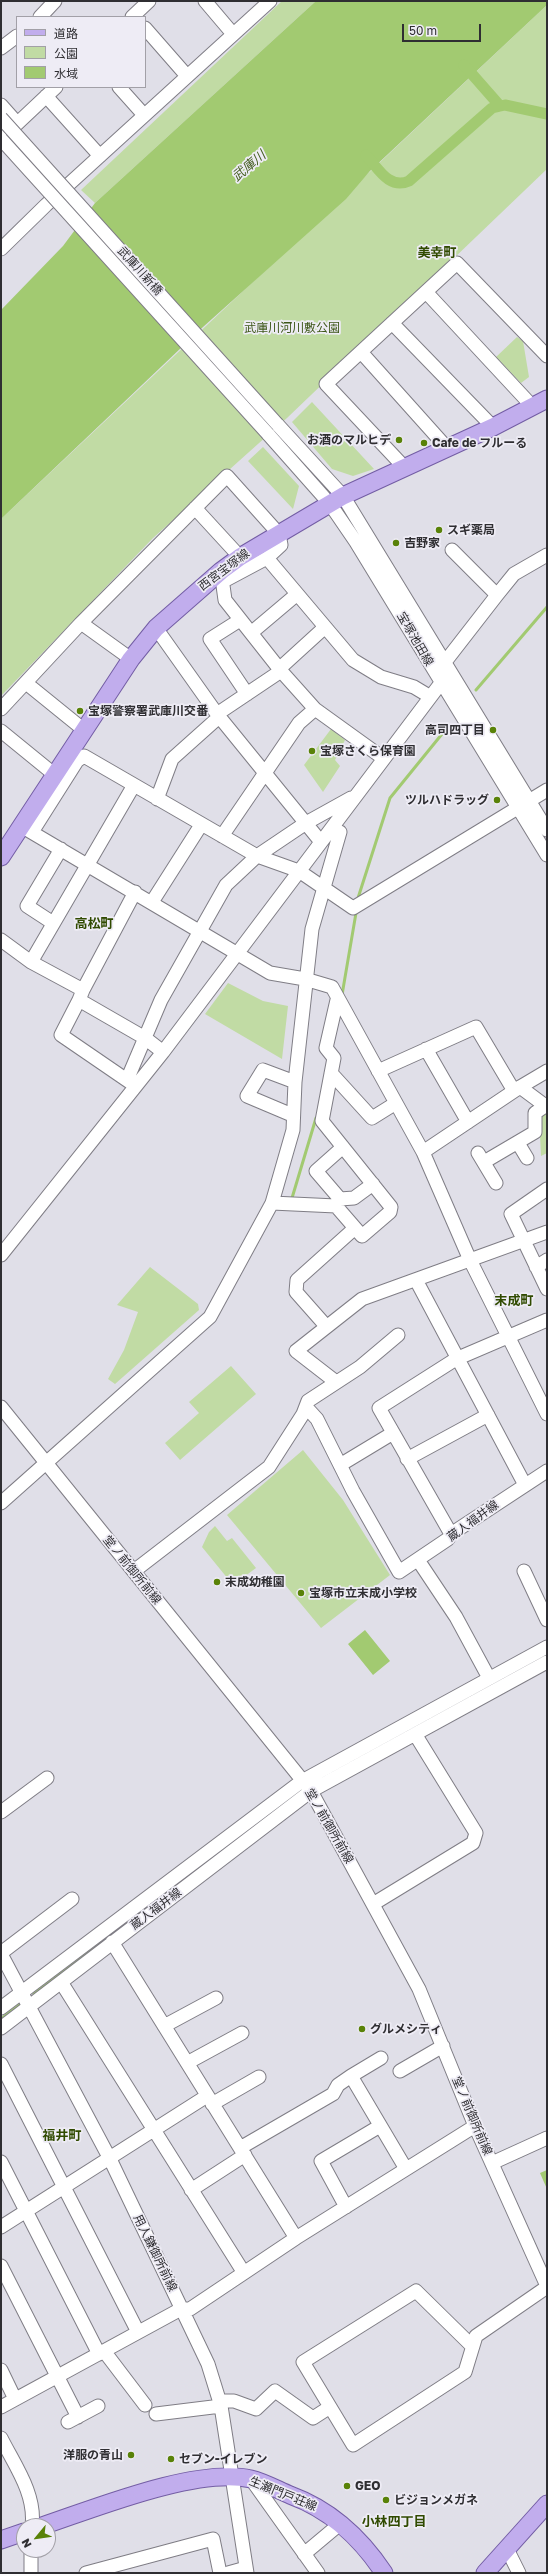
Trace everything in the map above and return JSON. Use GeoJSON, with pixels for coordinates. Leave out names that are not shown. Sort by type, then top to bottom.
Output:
{"type":"FeatureCollection","features":[{"type":"Feature","properties":{"kind":"main road","name":"西宮宝塚線"},"geometry":{"type":"LineString","coordinates":[[1,857],[26,829],[55,775],[84,730],[131,660],[156,628],[222,576],[240,557],[336,500],[404,467],[493,427],[540,403]]}},
{"type":"Feature","properties":{"kind":"main road","name":"生瀬門戸荘線"},"geometry":{"type":"LineString","coordinates":[[56,2521],[166,2486],[233,2478],[251,2479],[306,2500],[341,2523],[372,2556],[384,2573]]}},
{"type":"Feature","properties":{"kind":"main road"},"geometry":{"type":"LineString","coordinates":[[485,2573],[547,2504]]}},
{"type":"Feature","properties":{"kind":"main road"},"geometry":{"type":"LineString","coordinates":[[1,2540],[16,2535]]}},
{"type":"Feature","properties":{"kind":"street"},"geometry":{"type":"LineString","coordinates":[[41,16],[56,1]]}},
{"type":"Feature","properties":{"kind":"street"},"geometry":{"type":"LineString","coordinates":[[133,16],[149,1]]}},
{"type":"Feature","properties":{"kind":"street"},"geometry":{"type":"LineString","coordinates":[[205,1],[233,34]]}},
{"type":"Feature","properties":{"kind":"street"},"geometry":{"type":"LineString","coordinates":[[1,249],[144,115],[270,1]]}},
{"type":"Feature","properties":{"kind":"street"},"geometry":{"type":"LineString","coordinates":[[146,29],[187,76]]}},
{"type":"Feature","properties":{"kind":"street"},"geometry":{"type":"LineString","coordinates":[[1,48],[16,37]]}},
{"type":"Feature","properties":{"kind":"street"},"geometry":{"type":"LineString","coordinates":[[1,139],[55,88]]}},
{"type":"Feature","properties":{"kind":"street"},"geometry":{"type":"LineString","coordinates":[[120,88],[144,115]]}},
{"type":"Feature","properties":{"kind":"street"},"geometry":{"type":"LineString","coordinates":[[46,96],[100,156]]}},
{"type":"Feature","properties":{"kind":"street"},"geometry":{"type":"LineString","coordinates":[[1,105],[17,123]]}},
{"type":"Feature","properties":{"kind":"street","name":"武庫川新橋"},"geometry":{"type":"LineString","coordinates":[[1,118],[278,424],[336,500]]}},
{"type":"Feature","properties":{"kind":"street","name":"武庫川新橋"},"geometry":{"type":"LineString","coordinates":[[1,139],[268,434]]}},
{"type":"Feature","properties":{"kind":"street"},"geometry":{"type":"LineString","coordinates":[[404,467],[326,384],[457,263],[547,356]]}},
{"type":"Feature","properties":{"kind":"street"},"geometry":{"type":"LineString","coordinates":[[426,292],[540,403]]}},
{"type":"Feature","properties":{"kind":"street"},"geometry":{"type":"LineString","coordinates":[[392,323],[493,427]]}},
{"type":"Feature","properties":{"kind":"street"},"geometry":{"type":"LineString","coordinates":[[361,352],[447,448]]}},
{"type":"Feature","properties":{"kind":"street","name":"宝塚池田線"},"geometry":{"type":"LineString","coordinates":[[268,434],[336,500],[441,683],[523,803],[547,855]]}},
{"type":"Feature","properties":{"kind":"street"},"geometry":{"type":"LineString","coordinates":[[1,709],[81,623],[227,476],[279,534],[281,545],[267,558],[222,576],[225,600],[280,670],[315,709],[383,758]]}},
{"type":"Feature","properties":{"kind":"street"},"geometry":{"type":"LineString","coordinates":[[336,500],[445,662],[523,803],[547,830]]}},
{"type":"Feature","properties":{"kind":"street"},"geometry":{"type":"LineString","coordinates":[[195,508],[240,557]]}},
{"type":"Feature","properties":{"kind":"street"},"geometry":{"type":"LineString","coordinates":[[452,550],[496,595]]}},
{"type":"Feature","properties":{"kind":"street"},"geometry":{"type":"LineString","coordinates":[[1,1255],[132,1083],[163,1052],[429,696],[441,683],[445,662],[496,595],[514,574],[547,555]]}},
{"type":"Feature","properties":{"kind":"street"},"geometry":{"type":"LineString","coordinates":[[267,558],[324,628],[353,660],[381,677],[414,687],[429,696]]}},
{"type":"Feature","properties":{"kind":"street"},"geometry":{"type":"LineString","coordinates":[[250,633],[296,594]]}},
{"type":"Feature","properties":{"kind":"street"},"geometry":{"type":"LineString","coordinates":[[240,620],[210,639],[247,694]]}},
{"type":"Feature","properties":{"kind":"street"},"geometry":{"type":"LineString","coordinates":[[81,623],[131,660]]}},
{"type":"Feature","properties":{"kind":"street"},"geometry":{"type":"LineString","coordinates":[[156,628],[218,716],[321,842]]}},
{"type":"Feature","properties":{"kind":"street"},"geometry":{"type":"LineString","coordinates":[[158,799],[172,759],[218,716],[280,670],[324,628]]}},
{"type":"Feature","properties":{"kind":"street"},"geometry":{"type":"LineString","coordinates":[[26,683],[84,730]]}},
{"type":"Feature","properties":{"kind":"street"},"geometry":{"type":"LineString","coordinates":[[222,836],[264,772],[299,723],[315,709]]}},
{"type":"Feature","properties":{"kind":"street"},"geometry":{"type":"LineString","coordinates":[[1,731],[55,775]]}},
{"type":"Feature","properties":{"kind":"street"},"geometry":{"type":"LineString","coordinates":[[547,790],[523,803],[353,908],[299,871],[257,856],[84,756],[77,761],[26,829],[270,973],[305,979],[332,987],[337,1000],[423,1152],[470,1260],[547,1414]]}},
{"type":"Feature","properties":{"kind":"street"},"geometry":{"type":"LineString","coordinates":[[31,962],[134,785]]}},
{"type":"Feature","properties":{"kind":"street"},"geometry":{"type":"LineString","coordinates":[[132,1083],[145,1038],[161,1000],[226,885],[257,856],[356,794]]}},
{"type":"Feature","properties":{"kind":"street"},"geometry":{"type":"LineString","coordinates":[[152,902],[201,824]]}},
{"type":"Feature","properties":{"kind":"street"},"geometry":{"type":"LineString","coordinates":[[1,1503],[210,1317],[272,1203],[293,1130],[292,1115],[295,1082],[305,979],[312,929],[340,832]]}},
{"type":"Feature","properties":{"kind":"street"},"geometry":{"type":"LineString","coordinates":[[53,924],[27,906],[61,849]]}},
{"type":"Feature","properties":{"kind":"street"},"geometry":{"type":"LineString","coordinates":[[132,1083],[61,1035],[135,892]]}},
{"type":"Feature","properties":{"kind":"street"},"geometry":{"type":"LineString","coordinates":[[1,940],[31,962],[145,1038],[163,1052]]}},
{"type":"Feature","properties":{"kind":"street"},"geometry":{"type":"LineString","coordinates":[[337,1000],[326,1048],[334,1058],[322,1121],[373,1184],[391,1207],[390,1212],[362,1236],[316,1171],[343,1147]]}},
{"type":"Feature","properties":{"kind":"street"},"geometry":{"type":"LineString","coordinates":[[378,1071],[476,1027],[517,1089],[546,1107]]}},
{"type":"Feature","properties":{"kind":"street"},"geometry":{"type":"LineString","coordinates":[[426,1049],[468,1122]]}},
{"type":"Feature","properties":{"kind":"street"},"geometry":{"type":"LineString","coordinates":[[292,1115],[247,1096],[263,1070],[295,1082]]}},
{"type":"Feature","properties":{"kind":"street"},"geometry":{"type":"LineString","coordinates":[[423,1152],[517,1089],[547,1071]]}},
{"type":"Feature","properties":{"kind":"street"},"geometry":{"type":"LineString","coordinates":[[331,1073],[372,1118],[396,1103]]}},
{"type":"Feature","properties":{"kind":"street"},"geometry":{"type":"LineString","coordinates":[[496,1183],[481,1158],[518,1143],[535,1132],[535,1112],[546,1107]]}},
{"type":"Feature","properties":{"kind":"street"},"geometry":{"type":"LineString","coordinates":[[518,1143],[527,1158]]}},
{"type":"Feature","properties":{"kind":"street"},"geometry":{"type":"LineString","coordinates":[[272,1203],[338,1203],[354,1198],[373,1184]]}},
{"type":"Feature","properties":{"kind":"street"},"geometry":{"type":"LineString","coordinates":[[547,1189],[511,1214],[523,1241],[542,1263],[547,1288]]}},
{"type":"Feature","properties":{"kind":"street"},"geometry":{"type":"LineString","coordinates":[[326,1326],[296,1292],[297,1280],[355,1228]]}},
{"type":"Feature","properties":{"kind":"street"},"geometry":{"type":"LineString","coordinates":[[336,1382],[296,1351],[362,1299],[547,1232]]}},
{"type":"Feature","properties":{"kind":"street"},"geometry":{"type":"LineString","coordinates":[[416,1280],[456,1359],[525,1485]]}},
{"type":"Feature","properties":{"kind":"street"},"geometry":{"type":"LineString","coordinates":[[451,1534],[379,1408],[456,1359],[547,1320]]}},
{"type":"Feature","properties":{"kind":"street"},"geometry":{"type":"LineString","coordinates":[[134,1572],[269,1467],[306,1407],[308,1400],[360,1367],[398,1335]]}},
{"type":"Feature","properties":{"kind":"street","name":"堂ノ前御所前線"},"geometry":{"type":"LineString","coordinates":[[1,1406],[311,1791],[419,1989],[475,2126],[547,2286]]}},
{"type":"Feature","properties":{"kind":"street"},"geometry":{"type":"LineString","coordinates":[[306,1407],[317,1419],[340,1465],[393,1433]]}},
{"type":"Feature","properties":{"kind":"street"},"geometry":{"type":"LineString","coordinates":[[407,1459],[488,1415]]}},
{"type":"Feature","properties":{"kind":"street","name":"蔵人福井線"},"geometry":{"type":"LineString","coordinates":[[340,1465],[399,1572],[448,1539],[451,1534],[547,1470]]}},
{"type":"Feature","properties":{"kind":"street"},"geometry":{"type":"LineString","coordinates":[[418,1560],[456,1616],[490,1678]]}},
{"type":"Feature","properties":{"kind":"street"},"geometry":{"type":"LineString","coordinates":[[524,1572],[547,1620]]}},
{"type":"Feature","properties":{"kind":"street"},"geometry":{"type":"LineString","coordinates":[[511,1674],[547,1647]]}},
{"type":"Feature","properties":{"kind":"street"},"geometry":{"type":"LineString","coordinates":[[1,2008],[302,1781],[490,1678],[511,1674],[547,1662]]}},
{"type":"Feature","properties":{"kind":"street","name":"蔵人福井線"},"geometry":{"type":"LineString","coordinates":[[1,2028],[311,1791],[415,1734],[511,1674]]}},
{"type":"Feature","properties":{"kind":"street"},"geometry":{"type":"LineString","coordinates":[[373,1904],[473,1843],[476,1833],[415,1734]]}},
{"type":"Feature","properties":{"kind":"street"},"geometry":{"type":"LineString","coordinates":[[1,1812],[47,1778]]}},
{"type":"Feature","properties":{"kind":"street"},"geometry":{"type":"LineString","coordinates":[[1,1954],[72,1899]]}},
{"type":"Feature","properties":{"kind":"street"},"geometry":{"type":"LineString","coordinates":[[112,1942],[296,2238]]}},
{"type":"Feature","properties":{"kind":"street","name":"用人鎌御所前線"},"geometry":{"type":"LineString","coordinates":[[1,1954],[110,2159],[208,2364],[220,2404],[247,2571]]}},
{"type":"Feature","properties":{"kind":"street"},"geometry":{"type":"LineString","coordinates":[[61,1982],[244,2273]]}},
{"type":"Feature","properties":{"kind":"street"},"geometry":{"type":"LineString","coordinates":[[164,2026],[216,1998]]}},
{"type":"Feature","properties":{"kind":"street"},"geometry":{"type":"LineString","coordinates":[[187,2063],[242,2033]]}},
{"type":"Feature","properties":{"kind":"street"},"geometry":{"type":"LineString","coordinates":[[400,2071],[443,2046]]}},
{"type":"Feature","properties":{"kind":"street"},"geometry":{"type":"LineString","coordinates":[[191,2190],[242,2151],[332,2094],[338,2085],[381,2058]]}},
{"type":"Feature","properties":{"kind":"street"},"geometry":{"type":"LineString","coordinates":[[1,2064],[138,2332]]}},
{"type":"Feature","properties":{"kind":"street"},"geometry":{"type":"LineString","coordinates":[[351,2076],[406,2170]]}},
{"type":"Feature","properties":{"kind":"street"},"geometry":{"type":"LineString","coordinates":[[1,2227],[154,2130],[210,2100],[259,2077]]}},
{"type":"Feature","properties":{"kind":"street"},"geometry":{"type":"LineString","coordinates":[[346,2207],[320,2162],[380,2126]]}},
{"type":"Feature","properties":{"kind":"street"},"geometry":{"type":"LineString","coordinates":[[1,2407],[181,2309],[190,2309],[296,2238],[475,2126]]}},
{"type":"Feature","properties":{"kind":"street"},"geometry":{"type":"LineString","coordinates":[[492,2163],[547,2138]]}},
{"type":"Feature","properties":{"kind":"street"},"geometry":{"type":"LineString","coordinates":[[1,2162],[102,2352],[145,2405]]}},
{"type":"Feature","properties":{"kind":"street"},"geometry":{"type":"LineString","coordinates":[[1,2266],[56,2377],[73,2419],[98,2406]]}},
{"type":"Feature","properties":{"kind":"street"},"geometry":{"type":"LineString","coordinates":[[472,2346],[416,2291],[303,2362],[353,2445],[465,2372],[476,2336],[547,2286]]}},
{"type":"Feature","properties":{"kind":"street"},"geometry":{"type":"LineString","coordinates":[[1,2370],[15,2399]]}},
{"type":"Feature","properties":{"kind":"street"},"geometry":{"type":"LineString","coordinates":[[156,2414],[234,2401],[256,2409],[275,2391],[313,2418],[330,2407]]}},
{"type":"Feature","properties":{"kind":"street"},"geometry":{"type":"LineString","coordinates":[[1,2438],[30,2495],[33,2518]]}},
{"type":"Feature","properties":{"kind":"street"},"geometry":{"type":"LineString","coordinates":[[251,2479],[318,2573]]}},
{"type":"Feature","properties":{"kind":"street"},"geometry":{"type":"LineString","coordinates":[[304,2554],[319,2539],[341,2523]]}},
{"type":"Feature","properties":{"kind":"street"},"geometry":{"type":"LineString","coordinates":[[93,2572],[214,2539],[220,2573]]}},
{"type":"Feature","properties":{"kind":"street"},"geometry":{"type":"LineString","coordinates":[[507,2549],[519,2573]]}},
{"type":"Feature","properties":{"kind":"street"},"geometry":{"type":"LineString","coordinates":[[31,2558],[31,2573]]}},
{"type":"Feature","properties":{"kind":"street"},"geometry":{"type":"LineString","coordinates":[[228,2573],[247,2571]]}},
{"type":"Feature","properties":{"kind":"green space"},"geometry":{"type":"Polygon","coordinates":[[[282,1],[316,1],[95,203],[81,190],[282,1]]]}},
{"type":"Feature","properties":{"kind":"green space","name":"武庫川河川敷公園"},"geometry":{"type":"Polygon","coordinates":[[[547,5],[547,169],[287,418],[153,538],[1,696],[1,519],[547,5]]]}},
{"type":"Feature","properties":{"kind":"green space"},"geometry":{"type":"Polygon","coordinates":[[[517,337],[523,341],[529,377],[521,383],[496,357],[517,337]]]}},
{"type":"Feature","properties":{"kind":"green space"},"geometry":{"type":"Polygon","coordinates":[[[312,402],[374,469],[353,476],[332,469],[292,422],[312,402]]]}},
{"type":"Feature","properties":{"kind":"green space"},"geometry":{"type":"Polygon","coordinates":[[[263,447],[299,486],[293,509],[248,461],[263,447]]]}},
{"type":"Feature","properties":{"kind":"green space"},"geometry":{"type":"Polygon","coordinates":[[[331,729],[345,740],[335,760],[340,766],[323,792],[304,765],[331,729]]]}},
{"type":"Feature","properties":{"kind":"green space"},"geometry":{"type":"Polygon","coordinates":[[[228,983],[263,1001],[288,1006],[282,1059],[205,1014],[228,983]]]}},
{"type":"Feature","properties":{"kind":"green space"},"geometry":{"type":"Polygon","coordinates":[[[547,1112],[547,1153],[541,1156],[539,1114],[547,1112]]]}},
{"type":"Feature","properties":{"kind":"green space"},"geometry":{"type":"Polygon","coordinates":[[[150,1267],[198,1304],[199,1310],[115,1384],[108,1379],[124,1350],[138,1312],[117,1305],[150,1267]]]}},
{"type":"Feature","properties":{"kind":"green space"},"geometry":{"type":"Polygon","coordinates":[[[231,1366],[256,1394],[180,1460],[165,1443],[199,1413],[189,1402],[231,1366]]]}},
{"type":"Feature","properties":{"kind":"green space"},"geometry":{"type":"Polygon","coordinates":[[[303,1450],[343,1500],[390,1575],[321,1628],[227,1515],[303,1450]]]}},
{"type":"Feature","properties":{"kind":"green space"},"geometry":{"type":"Polygon","coordinates":[[[215,1526],[227,1541],[232,1538],[256,1568],[233,1585],[202,1547],[209,1532],[215,1526]]]}},
{"type":"Feature","properties":{"kind":"water","name":"武庫川"},"geometry":{"type":"Polygon","coordinates":[[[316,1],[547,1],[547,5],[370,171],[346,199],[203,327],[1,519],[1,310],[63,246],[95,203],[316,1]]]}},
{"type":"Feature","properties":{"kind":"water"},"geometry":{"type":"Polygon","coordinates":[[[365,1630],[390,1661],[373,1675],[348,1644],[365,1630]]]}},
{"type":"Feature","properties":{"kind":"water"},"geometry":{"type":"Polygon","coordinates":[[[547,2170],[547,2189],[540,2173],[547,2170]]]}},
{"type":"Feature","properties":{"kind":"waterway"},"geometry":{"type":"LineString","coordinates":[[464,65],[500,106]]}},
{"type":"Feature","properties":{"kind":"waterway"},"geometry":{"type":"LineString","coordinates":[[366,155],[384,176],[396,183],[402,183],[409,181],[492,108],[505,105],[547,114]]}},
{"type":"Feature","properties":{"kind":"waterway"},"geometry":{"type":"LineString","coordinates":[[476,690],[547,607]]}},
{"type":"Feature","properties":{"kind":"waterway"},"geometry":{"type":"LineString","coordinates":[[358,898],[390,798],[442,734]]}},
{"type":"Feature","properties":{"kind":"waterway"},"geometry":{"type":"LineString","coordinates":[[342,995],[356,913]]}},
{"type":"Feature","properties":{"kind":"waterway"},"geometry":{"type":"LineString","coordinates":[[292,1198],[316,1118]]}},
{"type":"Feature","properties":{"kind":"waterway"},"geometry":{"type":"LineString","coordinates":[[34,1994],[127,1924]]}},
{"type":"Feature","properties":{"kind":"waterway"},"geometry":{"type":"LineString","coordinates":[[1,2019],[21,2004]]}},
{"type":"Feature","properties":{"kind":"place","name":"お酒のマルヒデ"},"geometry":{"type":"Point","coordinates":[399,440]}},
{"type":"Feature","properties":{"kind":"place","name":"Cafe de フルーる"},"geometry":{"type":"Point","coordinates":[424,443]}},
{"type":"Feature","properties":{"kind":"place","name":"スギ薬局"},"geometry":{"type":"Point","coordinates":[439,530]}},
{"type":"Feature","properties":{"kind":"place","name":"吉野家"},"geometry":{"type":"Point","coordinates":[396,543]}},
{"type":"Feature","properties":{"kind":"place","name":"宝塚警察署武庫川交番"},"geometry":{"type":"Point","coordinates":[80,711]}},
{"type":"Feature","properties":{"kind":"place","name":"高司四丁目"},"geometry":{"type":"Point","coordinates":[493,730]}},
{"type":"Feature","properties":{"kind":"place","name":"宝塚さくら保育園"},"geometry":{"type":"Point","coordinates":[312,751]}},
{"type":"Feature","properties":{"kind":"place","name":"ツルハドラッグ"},"geometry":{"type":"Point","coordinates":[497,800]}},
{"type":"Feature","properties":{"kind":"place","name":"末成幼稚園"},"geometry":{"type":"Point","coordinates":[217,1582]}},
{"type":"Feature","properties":{"kind":"place","name":"宝塚市立末成小学校"},"geometry":{"type":"Point","coordinates":[301,1593]}},
{"type":"Feature","properties":{"kind":"place","name":"グルメシティ"},"geometry":{"type":"Point","coordinates":[362,2029]}},
{"type":"Feature","properties":{"kind":"place","name":"洋服の青山"},"geometry":{"type":"Point","coordinates":[131,2455]}},
{"type":"Feature","properties":{"kind":"place","name":"セブン-イレブン"},"geometry":{"type":"Point","coordinates":[171,2459]}},
{"type":"Feature","properties":{"kind":"place","name":"GEO"},"geometry":{"type":"Point","coordinates":[347,2486]}},
{"type":"Feature","properties":{"kind":"place","name":"ビジョンメガネ"},"geometry":{"type":"Point","coordinates":[386,2500]}},
{"type":"Feature","properties":{"kind":"district","name":"美幸町"},"geometry":{"type":"Point","coordinates":[437,253]}},
{"type":"Feature","properties":{"kind":"district","name":"高松町"},"geometry":{"type":"Point","coordinates":[94,924]}},
{"type":"Feature","properties":{"kind":"district","name":"末成町"},"geometry":{"type":"Point","coordinates":[514,1301]}},
{"type":"Feature","properties":{"kind":"district","name":"福井町"},"geometry":{"type":"Point","coordinates":[62,2136]}},
{"type":"Feature","properties":{"kind":"district","name":"小林四丁目"},"geometry":{"type":"Point","coordinates":[394,2522]}}]}
